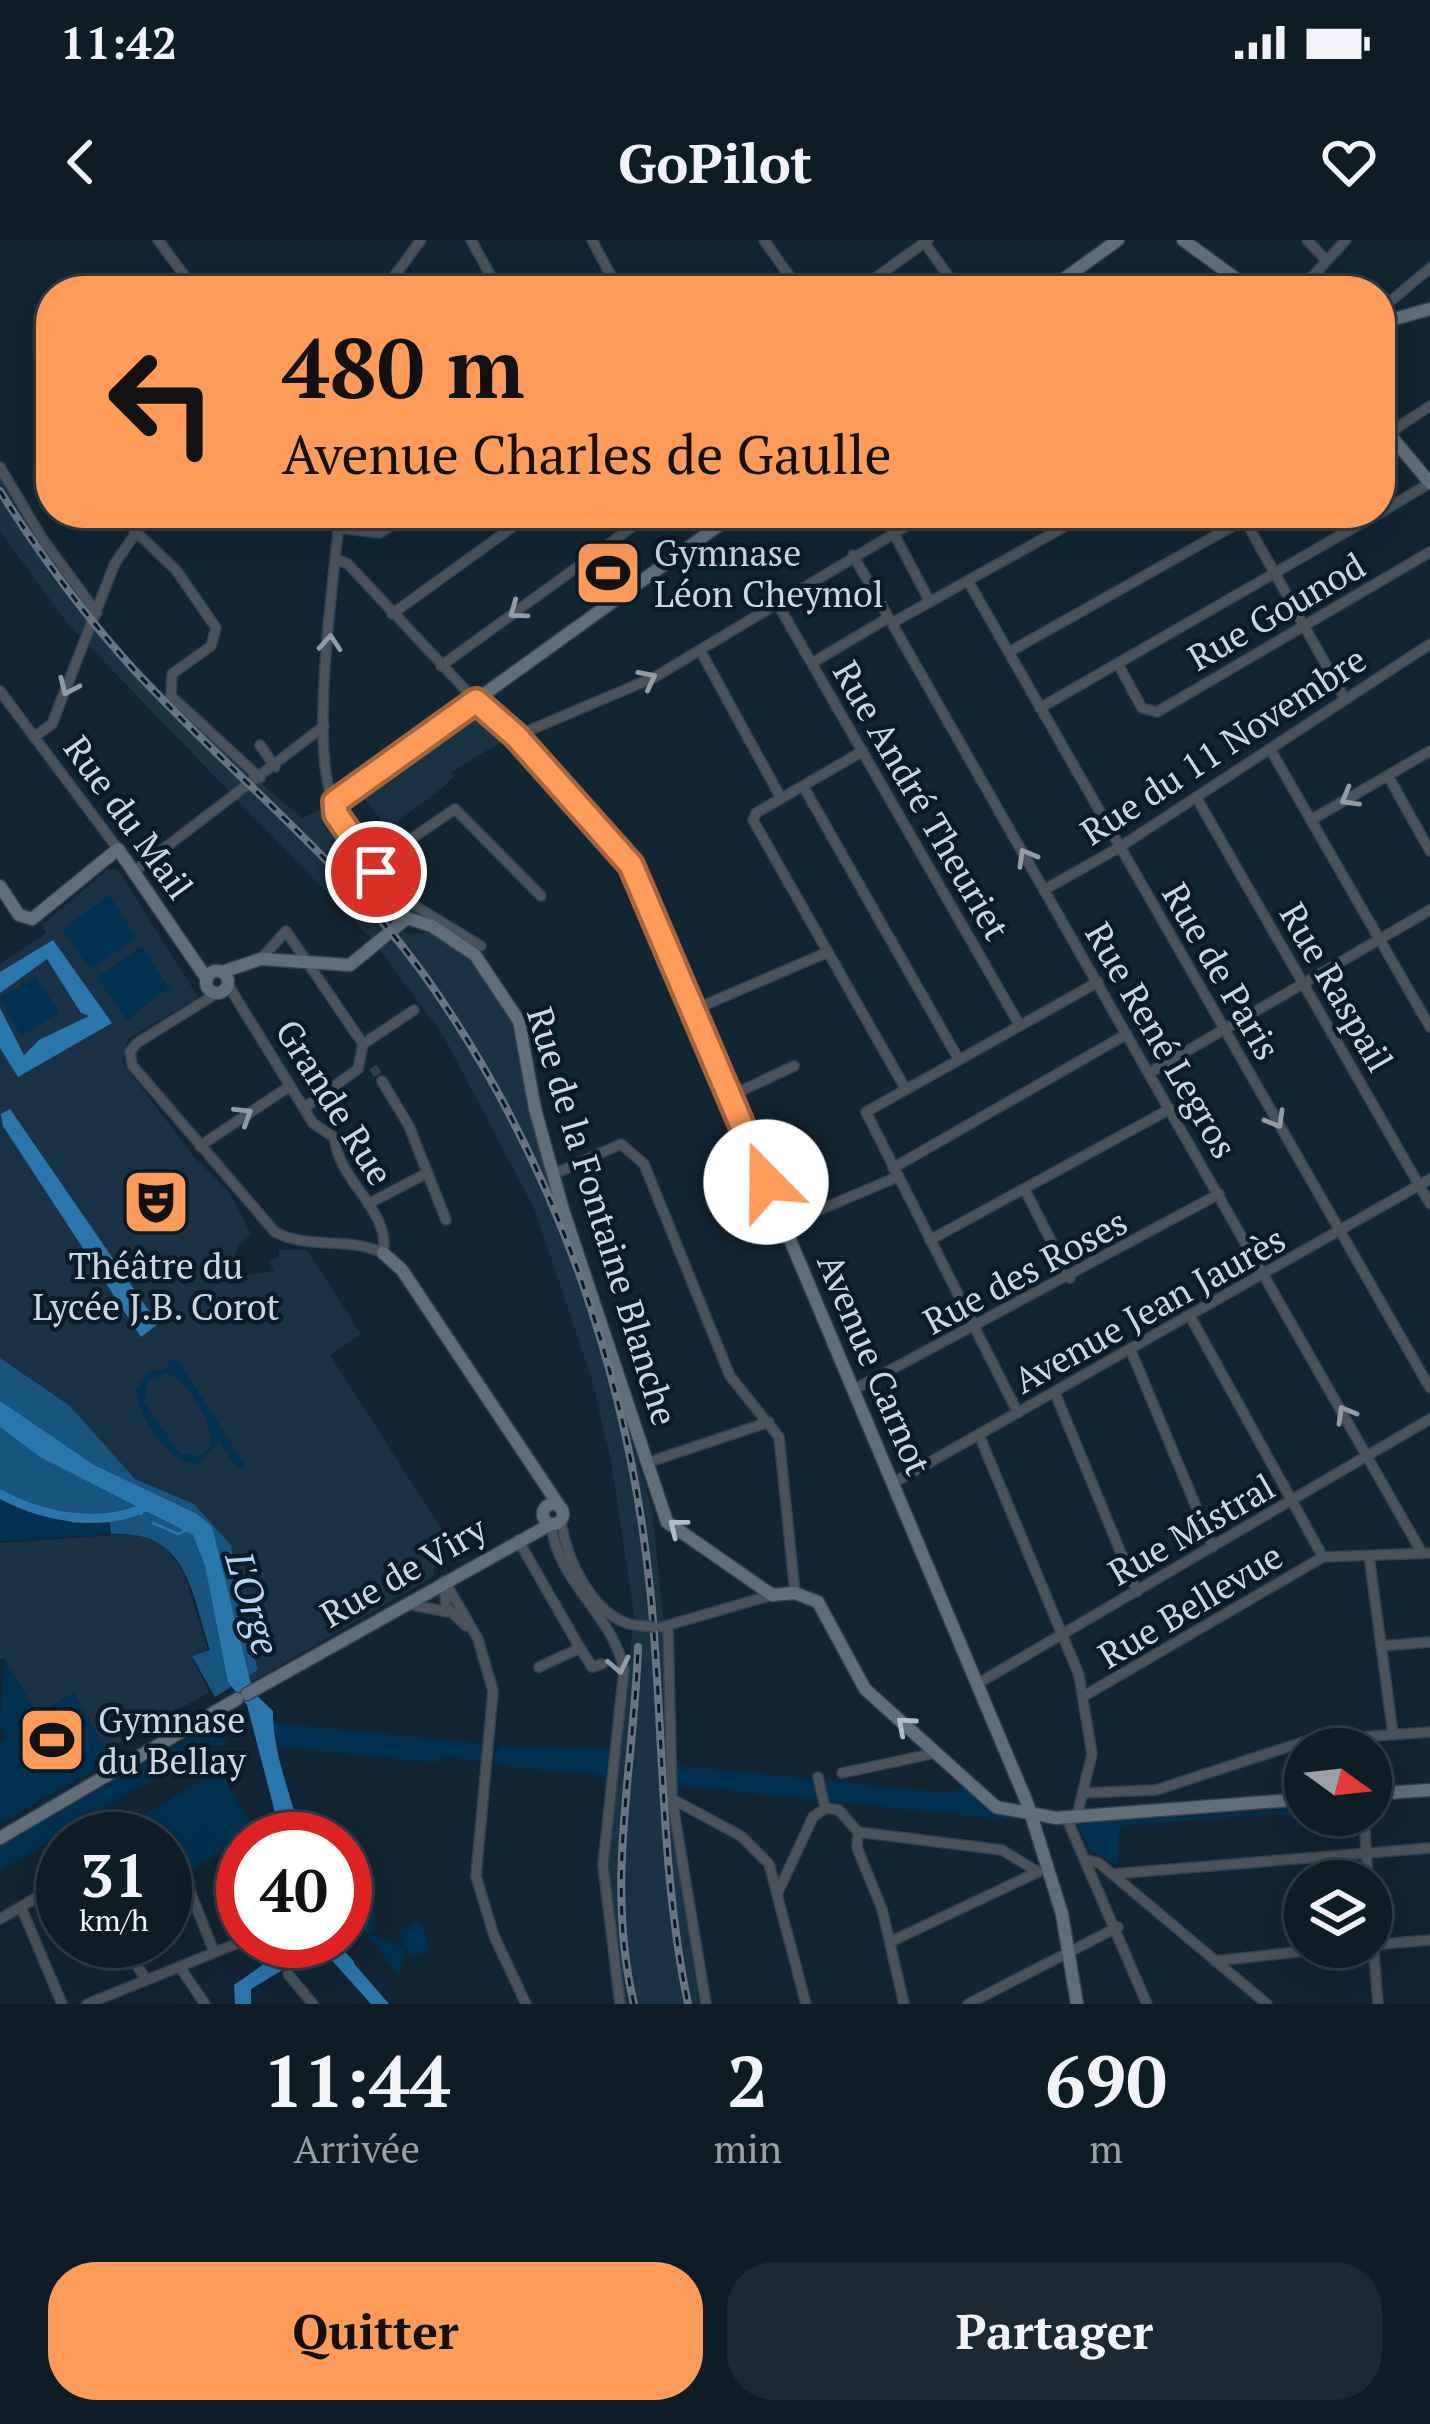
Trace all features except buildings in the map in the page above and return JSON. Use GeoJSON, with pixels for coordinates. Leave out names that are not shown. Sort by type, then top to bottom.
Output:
{"type":"FeatureCollection","features":[{"type":"Feature","properties":{"kind":"street"},"geometry":{"type":"LineString","coordinates":[[158,240],[185,276]]}},
{"type":"Feature","properties":{"kind":"street"},"geometry":{"type":"LineString","coordinates":[[394,276],[421,240]]}},
{"type":"Feature","properties":{"kind":"street"},"geometry":{"type":"LineString","coordinates":[[471,240],[491,276]]}},
{"type":"Feature","properties":{"kind":"street"},"geometry":{"type":"LineString","coordinates":[[592,240],[612,276]]}},
{"type":"Feature","properties":{"kind":"street"},"geometry":{"type":"LineString","coordinates":[[764,240],[789,276]]}},
{"type":"Feature","properties":{"kind":"street"},"geometry":{"type":"LineString","coordinates":[[1068,276],[1118,240]]}},
{"type":"Feature","properties":{"kind":"street"},"geometry":{"type":"LineString","coordinates":[[1172,240],[1199,254]]}},
{"type":"Feature","properties":{"kind":"street"},"geometry":{"type":"LineString","coordinates":[[1183,240],[1231,276]]}},
{"type":"Feature","properties":{"kind":"street"},"geometry":{"type":"LineString","coordinates":[[1307,240],[1327,261]]}},
{"type":"Feature","properties":{"kind":"street"},"geometry":{"type":"LineString","coordinates":[[1314,276],[1346,240]]}},
{"type":"Feature","properties":{"kind":"street"},"geometry":{"type":"LineString","coordinates":[[877,276],[925,241],[949,276]]}},
{"type":"Feature","properties":{"kind":"street"},"geometry":{"type":"LineString","coordinates":[[1395,297],[1430,268]]}},
{"type":"Feature","properties":{"kind":"street"},"geometry":{"type":"LineString","coordinates":[[1395,320],[1430,309]]}},
{"type":"Feature","properties":{"kind":"street"},"geometry":{"type":"LineString","coordinates":[[1395,425],[1430,406]]}},
{"type":"Feature","properties":{"kind":"street"},"geometry":{"type":"LineString","coordinates":[[1395,445],[1430,483],[1395,504]]}},
{"type":"Feature","properties":{"kind":"street"},"geometry":{"type":"LineString","coordinates":[[0,467],[36,528]]}},
{"type":"Feature","properties":{"kind":"street"},"geometry":{"type":"LineString","coordinates":[[36,528],[97,613]]}},
{"type":"Feature","properties":{"kind":"street"},"geometry":{"type":"LineString","coordinates":[[256,962],[350,965],[406,917],[377,862],[326,788],[324,726],[338,528],[380,533],[388,528]]}},
{"type":"Feature","properties":{"kind":"street"},"geometry":{"type":"LineString","coordinates":[[392,614],[511,528]]}},
{"type":"Feature","properties":{"kind":"street"},"geometry":{"type":"LineString","coordinates":[[441,666],[625,528]]}},
{"type":"Feature","properties":{"kind":"street"},"geometry":{"type":"LineString","coordinates":[[343,811],[476,701],[714,528]]}},
{"type":"Feature","properties":{"kind":"street"},"geometry":{"type":"LineString","coordinates":[[889,528],[930,602]]}},
{"type":"Feature","properties":{"kind":"street"},"geometry":{"type":"LineString","coordinates":[[516,736],[621,693],[902,528]]}},
{"type":"Feature","properties":{"kind":"street"},"geometry":{"type":"LineString","coordinates":[[812,663],[1062,528]]}},
{"type":"Feature","properties":{"kind":"street"},"geometry":{"type":"LineString","coordinates":[[1009,652],[1222,528]]}},
{"type":"Feature","properties":{"kind":"street"},"geometry":{"type":"LineString","coordinates":[[1250,528],[1345,700]]}},
{"type":"Feature","properties":{"kind":"street"},"geometry":{"type":"LineString","coordinates":[[1040,708],[1355,528]]}},
{"type":"Feature","properties":{"kind":"street"},"geometry":{"type":"LineString","coordinates":[[34,737],[52,724],[134,530],[172,564],[216,628],[211,646],[169,678],[171,696],[260,778]]}},
{"type":"Feature","properties":{"kind":"street","name":"Rue Gounod"},"geometry":{"type":"LineString","coordinates":[[1149,713],[1430,552]]}},
{"type":"Feature","properties":{"kind":"street","name":"Rue René Legros"},"geometry":{"type":"LineString","coordinates":[[854,555],[1426,1553]]}},
{"type":"Feature","properties":{"kind":"street","name":"Avenue Carnot"},"geometry":{"type":"LineString","coordinates":[[336,559],[347,564],[441,666],[516,736],[631,865],[1032,1815],[1069,1953],[1077,2004]]}},
{"type":"Feature","properties":{"kind":"street","name":"Rue de Paris"},"geometry":{"type":"LineString","coordinates":[[968,581],[1430,1388]]}},
{"type":"Feature","properties":{"kind":"street","name":"Rue André Theuriet"},"geometry":{"type":"LineString","coordinates":[[777,603],[1019,1024]]}},
{"type":"Feature","properties":{"kind":"street","name":"Rue du 11 Novembre"},"geometry":{"type":"LineString","coordinates":[[1044,890],[1120,847],[1430,644]]}},
{"type":"Feature","properties":{"kind":"street"},"geometry":{"type":"LineString","coordinates":[[700,650],[782,798]]}},
{"type":"Feature","properties":{"kind":"street"},"geometry":{"type":"LineString","coordinates":[[1118,664],[1149,713],[1145,728]]}},
{"type":"Feature","properties":{"kind":"street","name":"Rue du Mail"},"geometry":{"type":"LineString","coordinates":[[0,692],[136,870],[207,979],[208,988],[224,983]]}},
{"type":"Feature","properties":{"kind":"street"},"geometry":{"type":"LineString","coordinates":[[136,870],[324,726]]}},
{"type":"Feature","properties":{"kind":"street"},"geometry":{"type":"LineString","coordinates":[[260,745],[275,767]]}},
{"type":"Feature","properties":{"kind":"street"},"geometry":{"type":"LineString","coordinates":[[1270,748],[1430,1027]]}},
{"type":"Feature","properties":{"kind":"street"},"geometry":{"type":"LineString","coordinates":[[863,751],[754,817],[905,1088]]}},
{"type":"Feature","properties":{"kind":"street"},"geometry":{"type":"LineString","coordinates":[[1311,820],[1430,752]]}},
{"type":"Feature","properties":{"kind":"street"},"geometry":{"type":"LineString","coordinates":[[1388,776],[1430,851]]}},
{"type":"Feature","properties":{"kind":"street"},"geometry":{"type":"LineString","coordinates":[[803,786],[958,1058]]}},
{"type":"Feature","properties":{"kind":"street","name":"Rue Raspail"},"geometry":{"type":"LineString","coordinates":[[1196,797],[1430,1204]]}},
{"type":"Feature","properties":{"kind":"street"},"geometry":{"type":"LineString","coordinates":[[377,862],[455,809],[541,896]]}},
{"type":"Feature","properties":{"kind":"street"},"geometry":{"type":"LineString","coordinates":[[0,886],[19,915],[32,920],[118,849]]}},
{"type":"Feature","properties":{"kind":"street"},"geometry":{"type":"LineString","coordinates":[[377,862],[417,907],[481,946]]}},
{"type":"Feature","properties":{"kind":"street"},"geometry":{"type":"LineString","coordinates":[[1149,1073],[1430,910]]}},
{"type":"Feature","properties":{"kind":"street","name":"Rue de la Fontaine Blanche"},"geometry":{"type":"LineString","coordinates":[[406,917],[475,955],[522,1027],[535,1109],[554,1174],[667,1522],[772,1594]]}},
{"type":"Feature","properties":{"kind":"street"},"geometry":{"type":"LineString","coordinates":[[307,1106],[368,1064],[363,1044],[286,931],[256,962],[130,1052],[132,1065],[283,1236],[352,1241],[383,1253],[403,1270],[532,1468],[586,1584],[616,1619],[668,1626],[772,1594],[795,1593],[826,1611],[866,1689],[993,1805],[1032,1815],[1072,1816],[1284,1801]]}},
{"type":"Feature","properties":{"kind":"street"},"geometry":{"type":"LineString","coordinates":[[694,1010],[828,952]]}},
{"type":"Feature","properties":{"kind":"street"},"geometry":{"type":"LineString","coordinates":[[1018,1413],[866,1112],[1098,982]]}},
{"type":"Feature","properties":{"kind":"street","name":"Grande Rue"},"geometry":{"type":"LineString","coordinates":[[224,983],[316,1127],[335,1138],[336,1154],[386,1241],[383,1253]]}},
{"type":"Feature","properties":{"kind":"street"},"geometry":{"type":"LineString","coordinates":[[363,1044],[414,1010]]}},
{"type":"Feature","properties":{"kind":"street"},"geometry":{"type":"LineString","coordinates":[[784,1225],[895,1173],[1127,1034]]}},
{"type":"Feature","properties":{"kind":"street"},"geometry":{"type":"LineString","coordinates":[[730,1096],[794,1066]]}},
{"type":"Feature","properties":{"kind":"street"},"geometry":{"type":"LineString","coordinates":[[382,1081],[409,1126],[446,1220]]}},
{"type":"Feature","properties":{"kind":"street"},"geometry":{"type":"LineString","coordinates":[[200,1146],[290,1086]]}},
{"type":"Feature","properties":{"kind":"street"},"geometry":{"type":"LineString","coordinates":[[930,1240],[1170,1109]]}},
{"type":"Feature","properties":{"kind":"street"},"geometry":{"type":"LineString","coordinates":[[554,1174],[621,1144],[640,1160],[730,1376],[779,1437],[795,1593]]}},
{"type":"Feature","properties":{"kind":"street"},"geometry":{"type":"LineString","coordinates":[[368,1204],[427,1173]]}},
{"type":"Feature","properties":{"kind":"street","name":"Avenue Jean Jaurès"},"geometry":{"type":"LineString","coordinates":[[892,1483],[1132,1352],[1430,1179]]}},
{"type":"Feature","properties":{"kind":"street"},"geometry":{"type":"LineString","coordinates":[[1025,1190],[1070,1278]]}},
{"type":"Feature","properties":{"kind":"street","name":"Rue des Roses"},"geometry":{"type":"LineString","coordinates":[[853,1390],[975,1329],[1219,1194]]}},
{"type":"Feature","properties":{"kind":"street"},"geometry":{"type":"LineString","coordinates":[[1191,1318],[1323,1557],[1426,1553]]}},
{"type":"Feature","properties":{"kind":"street"},"geometry":{"type":"LineString","coordinates":[[1132,1352],[1213,1547]]}},
{"type":"Feature","properties":{"kind":"street"},"geometry":{"type":"LineString","coordinates":[[1055,1393],[1137,1592]]}},
{"type":"Feature","properties":{"kind":"street","name":"Rue Mistral"},"geometry":{"type":"LineString","coordinates":[[977,1684],[1430,1419]]}},
{"type":"Feature","properties":{"kind":"street"},"geometry":{"type":"LineString","coordinates":[[646,1463],[769,1422]]}},
{"type":"Feature","properties":{"kind":"street"},"geometry":{"type":"LineString","coordinates":[[979,1436],[1084,1696],[1092,1754],[1072,1816],[1147,2004]]}},
{"type":"Feature","properties":{"kind":"street"},"geometry":{"type":"LineString","coordinates":[[552,1515],[564,1567],[617,1649],[624,1670],[602,1865],[620,2004]]}},
{"type":"Feature","properties":{"kind":"street","name":"Rue de Viry"},"geometry":{"type":"LineString","coordinates":[[0,1834],[518,1540],[552,1515]]}},
{"type":"Feature","properties":{"kind":"street"},"geometry":{"type":"LineString","coordinates":[[518,1540],[592,1667],[602,1664]]}},
{"type":"Feature","properties":{"kind":"street"},"geometry":{"type":"LineString","coordinates":[[1369,1556],[1393,1734]]}},
{"type":"Feature","properties":{"kind":"street","name":"Rue Bellevue"},"geometry":{"type":"LineString","coordinates":[[1084,1696],[1323,1557]]}},
{"type":"Feature","properties":{"kind":"street"},"geometry":{"type":"LineString","coordinates":[[444,1581],[443,1600],[478,1639]]}},
{"type":"Feature","properties":{"kind":"street"},"geometry":{"type":"LineString","coordinates":[[444,1581],[478,1639],[494,1691],[495,1724],[476,1837],[476,1876],[494,1936],[526,2004]]}},
{"type":"Feature","properties":{"kind":"street"},"geometry":{"type":"LineString","coordinates":[[401,1606],[422,1603],[452,1614]]}},
{"type":"Feature","properties":{"kind":"street"},"geometry":{"type":"LineString","coordinates":[[668,1626],[672,1799],[706,2004]]}},
{"type":"Feature","properties":{"kind":"street"},"geometry":{"type":"LineString","coordinates":[[1381,1646],[1430,1642]]}},
{"type":"Feature","properties":{"kind":"street"},"geometry":{"type":"LineString","coordinates":[[539,1667],[580,1648]]}},
{"type":"Feature","properties":{"kind":"street"},"geometry":{"type":"LineString","coordinates":[[1083,1793],[1165,1788],[1306,1741],[1430,1732]]}},
{"type":"Feature","properties":{"kind":"street"},"geometry":{"type":"LineString","coordinates":[[842,1773],[937,1753]]}},
{"type":"Feature","properties":{"kind":"street"},"geometry":{"type":"LineString","coordinates":[[818,1777],[827,1805],[858,1832],[1002,1850],[1044,1871]]}},
{"type":"Feature","properties":{"kind":"street"},"geometry":{"type":"LineString","coordinates":[[1392,1793],[1430,1790]]}},
{"type":"Feature","properties":{"kind":"street"},"geometry":{"type":"LineString","coordinates":[[672,1799],[758,1850],[779,1890],[806,2004]]}},
{"type":"Feature","properties":{"kind":"street"},"geometry":{"type":"LineString","coordinates":[[779,1890],[814,1817],[827,1805]]}},
{"type":"Feature","properties":{"kind":"street"},"geometry":{"type":"LineString","coordinates":[[858,1832],[856,1848],[890,1942],[904,2004]]}},
{"type":"Feature","properties":{"kind":"street"},"geometry":{"type":"LineString","coordinates":[[1365,1836],[1367,1860]]}},
{"type":"Feature","properties":{"kind":"street"},"geometry":{"type":"LineString","coordinates":[[1094,1877],[1109,1872],[1430,1848]]}},
{"type":"Feature","properties":{"kind":"street"},"geometry":{"type":"LineString","coordinates":[[1086,1860],[1109,1872],[1267,2004]]}},
{"type":"Feature","properties":{"kind":"street"},"geometry":{"type":"LineString","coordinates":[[890,1942],[1044,1871]]}},
{"type":"Feature","properties":{"kind":"street"},"geometry":{"type":"LineString","coordinates":[[192,1896],[214,1952],[192,1962]]}},
{"type":"Feature","properties":{"kind":"street"},"geometry":{"type":"LineString","coordinates":[[0,1918],[36,1898]]}},
{"type":"Feature","properties":{"kind":"street"},"geometry":{"type":"LineString","coordinates":[[21,1907],[62,2004]]}},
{"type":"Feature","properties":{"kind":"street"},"geometry":{"type":"LineString","coordinates":[[968,2004],[1118,1927]]}},
{"type":"Feature","properties":{"kind":"street"},"geometry":{"type":"LineString","coordinates":[[1392,1943],[1430,1940]]}},
{"type":"Feature","properties":{"kind":"street"},"geometry":{"type":"LineString","coordinates":[[1215,1961],[1284,1953]]}},
{"type":"Feature","properties":{"kind":"street"},"geometry":{"type":"LineString","coordinates":[[138,1968],[146,1979]]}},
{"type":"Feature","properties":{"kind":"street"},"geometry":{"type":"LineString","coordinates":[[93,2003],[177,1968]]}},
{"type":"Feature","properties":{"kind":"street"},"geometry":{"type":"LineString","coordinates":[[181,1968],[205,2004]]}},
{"type":"Feature","properties":{"kind":"street"},"geometry":{"type":"LineString","coordinates":[[1374,1968],[1378,2004]]}},
{"type":"Feature","properties":{"kind":"street"},"geometry":{"type":"LineString","coordinates":[[288,1974],[313,2004]]}},
{"type":"Feature","properties":{"kind":"shaded area"},"geometry":{"type":"Polygon","coordinates":[[[0,475],[79,600],[115,644],[208,738],[302,818],[330,805],[373,876],[366,883],[407,934],[429,933],[472,957],[519,1027],[531,1105],[652,1509],[664,1624],[666,1789],[699,2004],[624,2004],[608,1895],[607,1851],[634,1615],[611,1461],[592,1380],[535,1210],[444,1037],[373,941],[67,623],[13,549],[0,530],[0,475]]]}},
{"type":"Feature","properties":{"kind":"shaded area"},"geometry":{"type":"Polygon","coordinates":[[[475,710],[506,739],[451,772],[454,776],[441,789],[387,829],[360,792],[475,710]]]}},
{"type":"Feature","properties":{"kind":"shaded area"},"geometry":{"type":"Polygon","coordinates":[[[109,868],[118,870],[198,997],[128,1039],[122,1062],[194,1157],[229,1192],[251,1234],[239,1245],[232,1262],[241,1276],[274,1271],[268,1261],[279,1258],[279,1250],[307,1250],[361,1334],[330,1355],[451,1544],[434,1548],[434,1576],[243,1687],[209,1544],[0,1417],[0,964],[46,933],[42,925],[109,868]]]}},
{"type":"Feature","properties":{"kind":"shaded area"},"geometry":{"type":"Polygon","coordinates":[[[109,895],[137,938],[90,969],[62,930],[109,895]]]}},
{"type":"Feature","properties":{"kind":"shaded area"},"geometry":{"type":"Polygon","coordinates":[[[53,940],[112,1023],[18,1077],[0,1048],[0,1008],[24,1055],[39,1040],[89,1016],[81,1013],[47,959],[0,993],[0,972],[53,940]]]}},
{"type":"Feature","properties":{"kind":"shaded area"},"geometry":{"type":"Polygon","coordinates":[[[142,946],[171,992],[165,990],[127,1020],[97,978],[142,946]]]}},
{"type":"Feature","properties":{"kind":"shaded area"},"geometry":{"type":"Polygon","coordinates":[[[36,977],[59,1012],[21,1036],[0,998],[36,977]]]}},
{"type":"Feature","properties":{"kind":"shaded area"},"geometry":{"type":"Polygon","coordinates":[[[10,1109],[158,1324],[141,1337],[3,1126],[1,1114],[10,1109]]]}},
{"type":"Feature","properties":{"kind":"shaded area"},"geometry":{"type":"Polygon","coordinates":[[[0,1358],[70,1406],[135,1479],[194,1504],[231,1545],[238,1602],[258,1670],[215,1697],[192,1656],[210,1650],[190,1586],[171,1553],[156,1542],[111,1534],[110,1521],[73,1523],[0,1494],[0,1358]]]}},
{"type":"Feature","properties":{"kind":"shaded area"},"geometry":{"type":"Polygon","coordinates":[[[177,1359],[246,1466],[237,1468],[219,1442],[199,1464],[176,1457],[157,1438],[136,1390],[146,1373],[170,1367],[167,1360],[177,1359]],[[168,1373],[149,1379],[144,1401],[180,1454],[201,1456],[211,1446],[208,1426],[184,1386],[168,1373]]]}},
{"type":"Feature","properties":{"kind":"shaded area","name":"L'Orge"},"geometry":{"type":"Polygon","coordinates":[[[0,1401],[94,1465],[197,1514],[212,1527],[253,1692],[273,1711],[279,1758],[294,1812],[275,1812],[247,1705],[228,1682],[205,1565],[193,1535],[40,1457],[0,1427],[0,1401]]]}},
{"type":"Feature","properties":{"kind":"shaded area"},"geometry":{"type":"Polygon","coordinates":[[[0,1496],[73,1524],[109,1522],[110,1534],[0,1542],[0,1496]]]}},
{"type":"Feature","properties":{"kind":"shaded area"},"geometry":{"type":"Polygon","coordinates":[[[142,1533],[167,1549],[184,1573],[208,1650],[191,1656],[209,1692],[106,1751],[74,1694],[37,1714],[4,1658],[0,1659],[0,1543],[142,1533]]]}},
{"type":"Feature","properties":{"kind":"shaded area","name":"Gymnase du Bellay"},"geometry":{"type":"Polygon","coordinates":[[[4,1657],[37,1714],[74,1693],[112,1760],[0,1823],[0,1742],[7,1738],[0,1726],[4,1657]]]}},
{"type":"Feature","properties":{"kind":"shaded area"},"geometry":{"type":"Polygon","coordinates":[[[216,1723],[226,1732],[225,1745],[208,1745],[97,1812],[60,1812],[216,1723]]]}},
{"type":"Feature","properties":{"kind":"shaded area"},"geometry":{"type":"Polygon","coordinates":[[[273,1723],[489,1744],[484,1761],[440,1757],[438,1763],[279,1747],[273,1723]]]}},
{"type":"Feature","properties":{"kind":"shaded area"},"geometry":{"type":"Polygon","coordinates":[[[498,1746],[610,1749],[606,1776],[494,1765],[498,1746]]]}},
{"type":"Feature","properties":{"kind":"shaded area"},"geometry":{"type":"Polygon","coordinates":[[[672,1765],[947,1793],[966,1787],[1011,1820],[674,1785],[672,1765]]]}},
{"type":"Feature","properties":{"kind":"shaded area"},"geometry":{"type":"Polygon","coordinates":[[[220,1770],[244,1812],[216,1812],[216,1855],[192,1869],[192,1812],[148,1812],[220,1770]]]}},
{"type":"Feature","properties":{"kind":"shaded area"},"geometry":{"type":"Polygon","coordinates":[[[1284,1810],[1284,1815],[1119,1826],[1118,1866],[1089,1849],[1078,1824],[1284,1810]]]}},
{"type":"Feature","properties":{"kind":"shaded area"},"geometry":{"type":"Polygon","coordinates":[[[36,1826],[36,1849],[0,1871],[0,1846],[36,1826]]]}},
{"type":"Feature","properties":{"kind":"shaded area"},"geometry":{"type":"Polygon","coordinates":[[[420,1922],[430,1950],[410,1958],[405,1947],[399,1974],[373,1943],[372,1935],[404,1947],[399,1930],[420,1922]]]}},
{"type":"Feature","properties":{"kind":"shaded area"},"geometry":{"type":"Polygon","coordinates":[[[258,1968],[286,1968],[251,1989],[251,2004],[235,2004],[234,1985],[258,1968]]]}},
{"type":"Feature","properties":{"kind":"shaded area"},"geometry":{"type":"Polygon","coordinates":[[[339,1968],[358,1968],[389,2004],[371,2004],[339,1968]]]}},
{"type":"Feature","properties":{"kind":"waterway"},"geometry":{"type":"LineString","coordinates":[[0,1494],[34,1509],[73,1517],[111,1517],[147,1506]]}},
{"type":"Feature","properties":{"kind":"waterway"},"geometry":{"type":"LineString","coordinates":[[137,1511],[141,1514]]}},
{"type":"Feature","properties":{"kind":"waterway"},"geometry":{"type":"LineString","coordinates":[[153,1523],[178,1534],[189,1529]]}},
{"type":"Feature","properties":{"kind":"tunnel"},"geometry":{"type":"LineString","coordinates":[[373,1067],[382,1081]]}},
{"type":"Feature","properties":{"kind":"railway"},"geometry":{"type":"LineString","coordinates":[[0,491],[117,651],[329,863],[401,945],[478,1058],[552,1203],[606,1357],[641,1517],[672,1903],[688,2004]]}},
{"type":"Feature","properties":{"kind":"railway"},"geometry":{"type":"LineString","coordinates":[[634,2004],[626,1959],[621,1870],[638,1647]]}},
{"type":"Feature","properties":{"kind":"place","name":"Gymnase Léon Cheymol"},"geometry":{"type":"Point","coordinates":[608,573]}},
{"type":"Feature","properties":{"kind":"place","name":"Théâtre du Lycée J.B. Corot"},"geometry":{"type":"Point","coordinates":[156,1202]}},
{"type":"Feature","properties":{"kind":"place","name":"Gymnase du Bellay"},"geometry":{"type":"Point","coordinates":[52,1740]}},
{"type":"Feature","properties":{"kind":"route"},"geometry":{"type":"LineString","coordinates":[[376,872],[336,814],[335,802],[476,701],[516,736],[631,865],[766,1182]]}}]}
